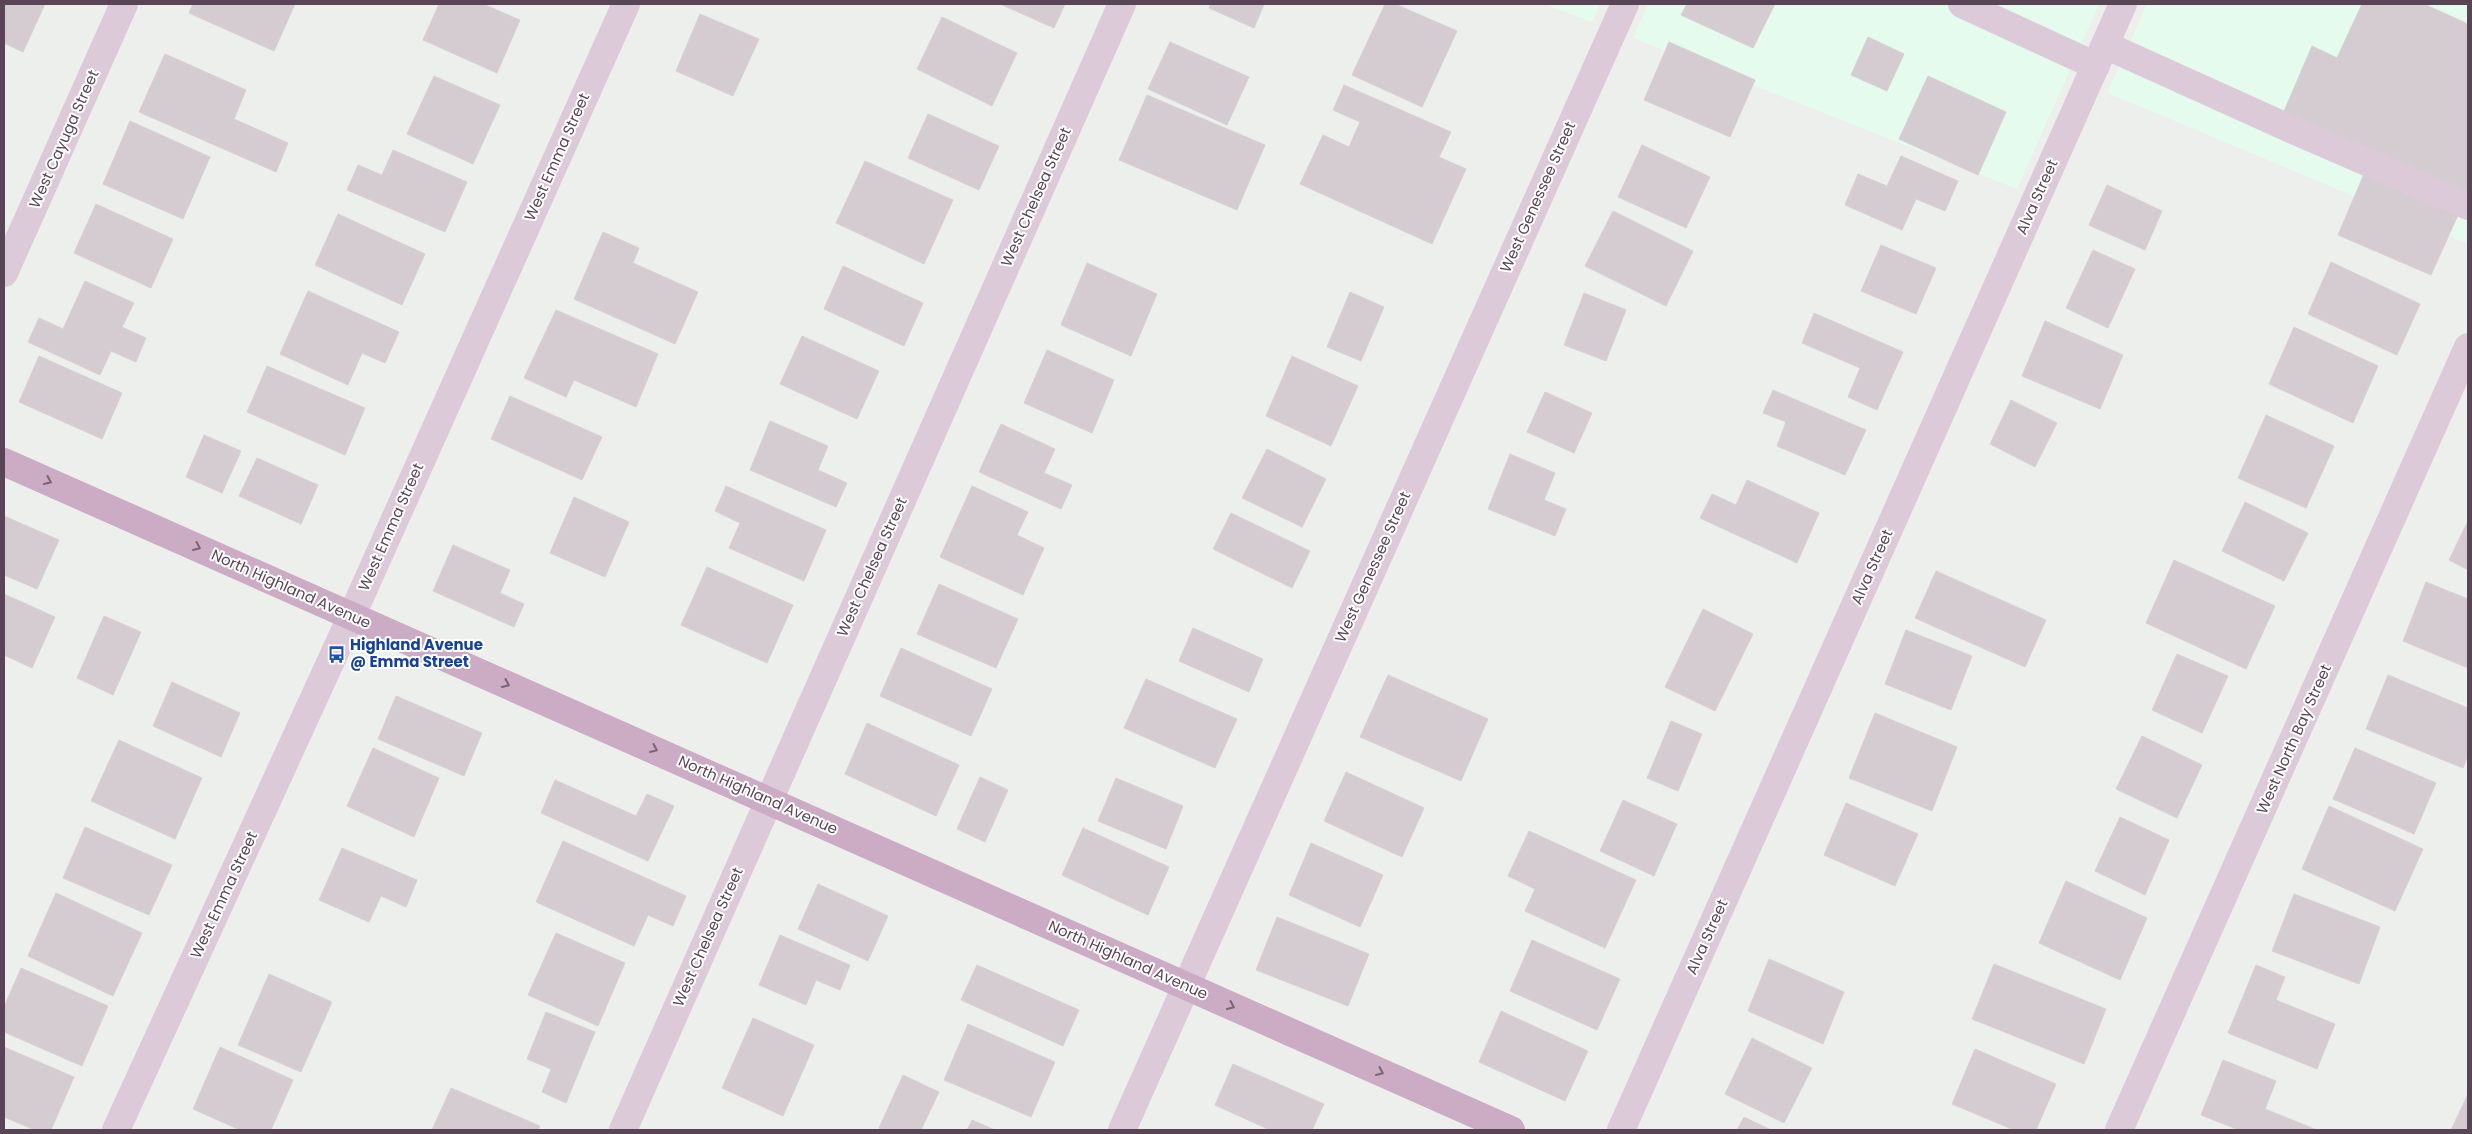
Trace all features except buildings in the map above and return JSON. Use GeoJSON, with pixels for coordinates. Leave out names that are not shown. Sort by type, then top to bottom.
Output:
{"type":"FeatureCollection","features":[{"type":"Feature","properties":{"kind":"main road","name":"North Highland Avenue"},"geometry":{"type":"LineString","coordinates":[[4,462],[1511,1130]]}},
{"type":"Feature","properties":{"kind":"street","name":"West Cayuga Street"},"geometry":{"type":"LineString","coordinates":[[4,273],[124,4]]}},
{"type":"Feature","properties":{"kind":"street","name":"West Emma Street"},"geometry":{"type":"LineString","coordinates":[[116,1130],[352,615],[626,4]]}},
{"type":"Feature","properties":{"kind":"street","name":"West Chelsea Street"},"geometry":{"type":"LineString","coordinates":[[623,1130],[1122,4]]}},
{"type":"Feature","properties":{"kind":"street","name":"West Genessee Street"},"geometry":{"type":"LineString","coordinates":[[1122,1130],[1624,4]]}},
{"type":"Feature","properties":{"kind":"street"},"geometry":{"type":"LineString","coordinates":[[1962,4],[2293,130],[2468,206]]}},
{"type":"Feature","properties":{"kind":"street","name":"Alva Street"},"geometry":{"type":"LineString","coordinates":[[1621,1130],[2123,4]]}},
{"type":"Feature","properties":{"kind":"street","name":"West North Bay Street"},"geometry":{"type":"LineString","coordinates":[[2119,1130],[2468,347]]}},
{"type":"Feature","properties":{"kind":"shaded area"},"geometry":{"type":"Polygon","coordinates":[[[1544,4],[1600,4],[1592,22],[1544,4]]]}},
{"type":"Feature","properties":{"kind":"shaded area"},"geometry":{"type":"Polygon","coordinates":[[[1648,4],[2099,4],[2017,189],[1633,38],[1648,4]]]}},
{"type":"Feature","properties":{"kind":"shaded area"},"geometry":{"type":"Polygon","coordinates":[[[2147,4],[2468,4],[2468,244],[2108,93],[2058,204],[2147,4]]]}},
{"type":"Feature","properties":{"kind":"place","name":"Highland Avenue @ Emma Street"},"geometry":{"type":"Point","coordinates":[336,654]}}]}
